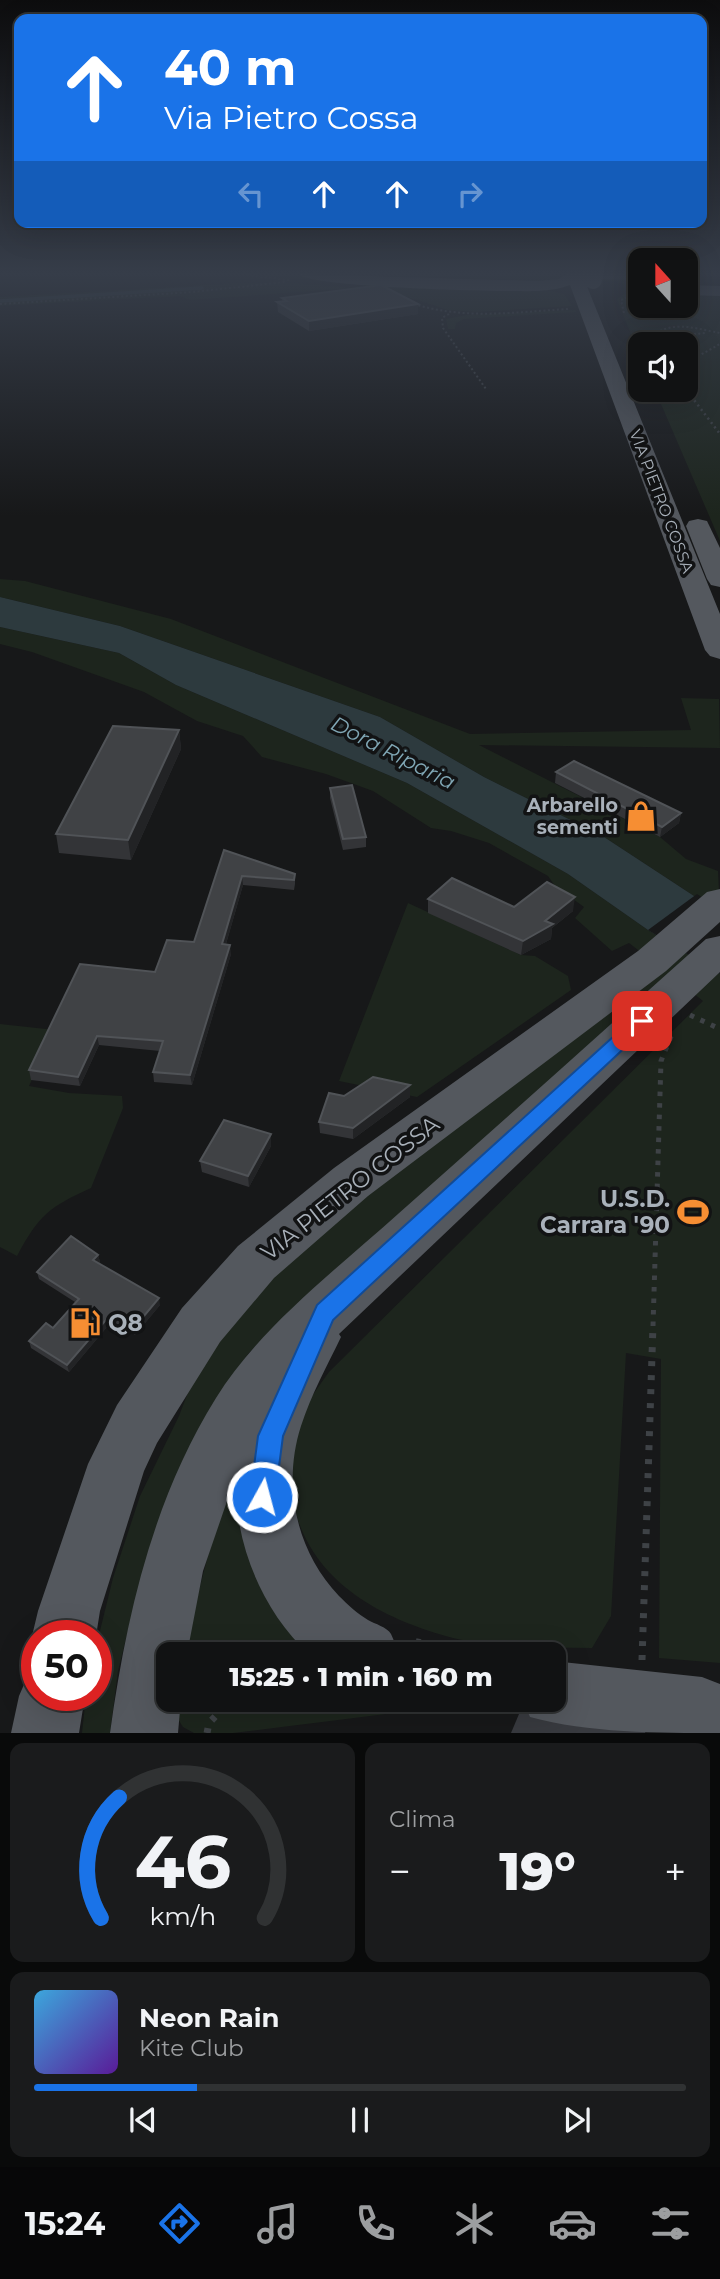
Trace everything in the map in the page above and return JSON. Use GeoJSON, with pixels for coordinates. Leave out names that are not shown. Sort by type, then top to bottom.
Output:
{"type":"FeatureCollection","features":[{"type":"Feature","properties":{"kind":"main road","name":"VIA PIETRO COSSA"},"geometry":{"type":"LineString","coordinates":[[611,355],[720,650]]}},
{"type":"Feature","properties":{"kind":"main road","name":"VIA PIETRO COSSA"},"geometry":{"type":"LineString","coordinates":[[619,355],[672,466]]}},
{"type":"Feature","properties":{"kind":"main road","name":"VIA PIETRO COSSA"},"geometry":{"type":"LineString","coordinates":[[688,503],[720,579]]}},
{"type":"Feature","properties":{"kind":"main road"},"geometry":{"type":"LineString","coordinates":[[673,997],[720,901]]}},
{"type":"Feature","properties":{"kind":"main road"},"geometry":{"type":"LineString","coordinates":[[144,1733],[157,1633],[180,1540],[207,1474],[236,1417],[272,1368],[325,1313],[673,997],[720,949]]}},
{"type":"Feature","properties":{"kind":"main road","name":"VIA PIETRO COSSA"},"geometry":{"type":"LineString","coordinates":[[67,1620],[117,1464],[137,1424],[201,1325],[256,1262],[311,1214],[673,997]]}},
{"type":"Feature","properties":{"kind":"main road"},"geometry":{"type":"LineString","coordinates":[[325,1313],[270,1436],[262,1497],[274,1547],[295,1593],[346,1642]]}},
{"type":"Feature","properties":{"kind":"main road"},"geometry":{"type":"LineString","coordinates":[[566,1696],[713,1718]]}},
{"type":"Feature","properties":{"kind":"main road"},"geometry":{"type":"LineString","coordinates":[[45,1733],[49,1711]]}},
{"type":"Feature","properties":{"kind":"street"},"geometry":{"type":"LineString","coordinates":[[538,1733],[713,1718]]}},
{"type":"Feature","properties":{"kind":"path"},"geometry":{"type":"LineString","coordinates":[[462,355],[486,389]]}},
{"type":"Feature","properties":{"kind":"path"},"geometry":{"type":"LineString","coordinates":[[695,402],[720,434]]}},
{"type":"Feature","properties":{"kind":"path"},"geometry":{"type":"LineString","coordinates":[[673,997],[687,1013],[720,1029]]}},
{"type":"Feature","properties":{"kind":"path"},"geometry":{"type":"LineString","coordinates":[[642,1668],[661,1061],[673,997]]}},
{"type":"Feature","properties":{"kind":"path"},"geometry":{"type":"LineString","coordinates":[[207,1733],[209,1723],[220,1712]]}},
{"type":"Feature","properties":{"kind":"shaded area"},"geometry":{"type":"Polygon","coordinates":[[[698,355],[720,355],[720,541],[660,402],[698,402],[698,355]]]}},
{"type":"Feature","properties":{"kind":"shaded area"},"geometry":{"type":"Polygon","coordinates":[[[0,579],[25,581],[171,619],[470,734],[691,730],[681,698],[719,699],[720,748],[479,745],[660,837],[686,859],[718,871],[720,913],[601,835],[484,777],[380,717],[120,626],[0,597],[0,579]]]}},
{"type":"Feature","properties":{"kind":"shaded area"},"geometry":{"type":"Polygon","coordinates":[[[0,627],[119,653],[176,685],[407,783],[568,874],[648,930],[720,974],[720,1663],[659,1658],[661,1359],[626,1353],[611,1616],[592,1648],[566,1648],[566,1642],[470,1642],[427,1630],[376,1608],[333,1577],[316,1556],[303,1533],[294,1506],[289,1474],[289,1450],[293,1433],[306,1406],[329,1372],[703,1001],[669,974],[278,1323],[248,1354],[222,1391],[132,1614],[118,1671],[110,1733],[82,1733],[84,1711],[112,1711],[112,1620],[103,1620],[113,1578],[140,1496],[179,1416],[200,1361],[251,1297],[318,1232],[664,970],[629,943],[612,951],[575,918],[584,907],[555,886],[548,876],[489,843],[451,831],[431,828],[373,791],[326,774],[262,757],[243,736],[197,721],[144,692],[32,652],[0,644],[0,627]]]}},
{"type":"Feature","properties":{"kind":"shaded area"},"geometry":{"type":"Polygon","coordinates":[[[408,903],[521,955],[535,956],[568,976],[571,990],[417,1097],[339,1081],[408,903]]]}},
{"type":"Feature","properties":{"kind":"shaded area"},"geometry":{"type":"Polygon","coordinates":[[[0,1024],[55,1030],[29,1086],[69,1093],[122,1096],[123,1108],[91,1188],[46,1214],[17,1256],[0,1247],[0,1024]]]}},
{"type":"Feature","properties":{"kind":"shaded area"},"geometry":{"type":"Polygon","coordinates":[[[253,1440],[321,1642],[186,1642],[221,1504],[253,1440]]]}},
{"type":"Feature","properties":{"kind":"shaded area"},"geometry":{"type":"Polygon","coordinates":[[[402,1712],[233,1733],[194,1733],[183,1727],[174,1713],[402,1712]]]}},
{"type":"Feature","properties":{"kind":"water","name":"Dora Riparia"},"geometry":{"type":"Polygon","coordinates":[[[0,597],[120,626],[380,717],[484,777],[601,835],[720,913],[720,974],[648,930],[568,874],[407,783],[176,685],[119,653],[0,627],[0,597]]]}},
{"type":"Feature","properties":{"kind":"pier"},"geometry":{"type":"Polygon","coordinates":[[[697,894],[720,909],[720,974],[648,930],[697,894]]]}},
{"type":"Feature","properties":{"kind":"building"},"geometry":{"type":"Polygon","coordinates":[[[113,726],[179,730],[128,840],[56,834],[113,726]]]}},
{"type":"Feature","properties":{"kind":"building"},"geometry":{"type":"Polygon","coordinates":[[[574,761],[681,813],[662,827],[556,772],[574,761]]]}},
{"type":"Feature","properties":{"kind":"building"},"geometry":{"type":"Polygon","coordinates":[[[352,785],[366,837],[343,839],[330,788],[352,785]]]}},
{"type":"Feature","properties":{"kind":"building"},"geometry":{"type":"Polygon","coordinates":[[[224,850],[295,874],[294,880],[242,876],[222,944],[230,945],[190,1075],[153,1072],[163,1041],[97,1036],[78,1077],[29,1070],[80,964],[155,972],[167,940],[194,942],[224,850]]]}},
{"type":"Feature","properties":{"kind":"building"},"geometry":{"type":"Polygon","coordinates":[[[452,878],[514,907],[547,882],[575,897],[545,921],[553,924],[523,941],[428,899],[452,878]]]}},
{"type":"Feature","properties":{"kind":"building"},"geometry":{"type":"Polygon","coordinates":[[[373,1077],[410,1085],[353,1128],[319,1122],[329,1093],[344,1096],[373,1077]]]}},
{"type":"Feature","properties":{"kind":"building"},"geometry":{"type":"Polygon","coordinates":[[[224,1120],[271,1134],[248,1176],[200,1161],[224,1120]]]}},
{"type":"Feature","properties":{"kind":"building"},"geometry":{"type":"Polygon","coordinates":[[[71,1236],[98,1255],[93,1260],[159,1298],[134,1328],[111,1314],[67,1365],[29,1341],[46,1323],[53,1328],[79,1299],[37,1272],[71,1236]]]}},
{"type":"Feature","properties":{"kind":"place","name":"Arbarello sementi"},"geometry":{"type":"Point","coordinates":[641,816]}},
{"type":"Feature","properties":{"kind":"place","name":"U.S.D. Carrara '90"},"geometry":{"type":"Point","coordinates":[693,1212]}},
{"type":"Feature","properties":{"kind":"place","name":"Q8"},"geometry":{"type":"Point","coordinates":[85,1323]}},
{"type":"Feature","properties":{"kind":"route"},"geometry":{"type":"LineString","coordinates":[[262,1497],[270,1436],[325,1313],[642,1021]]}}]}
